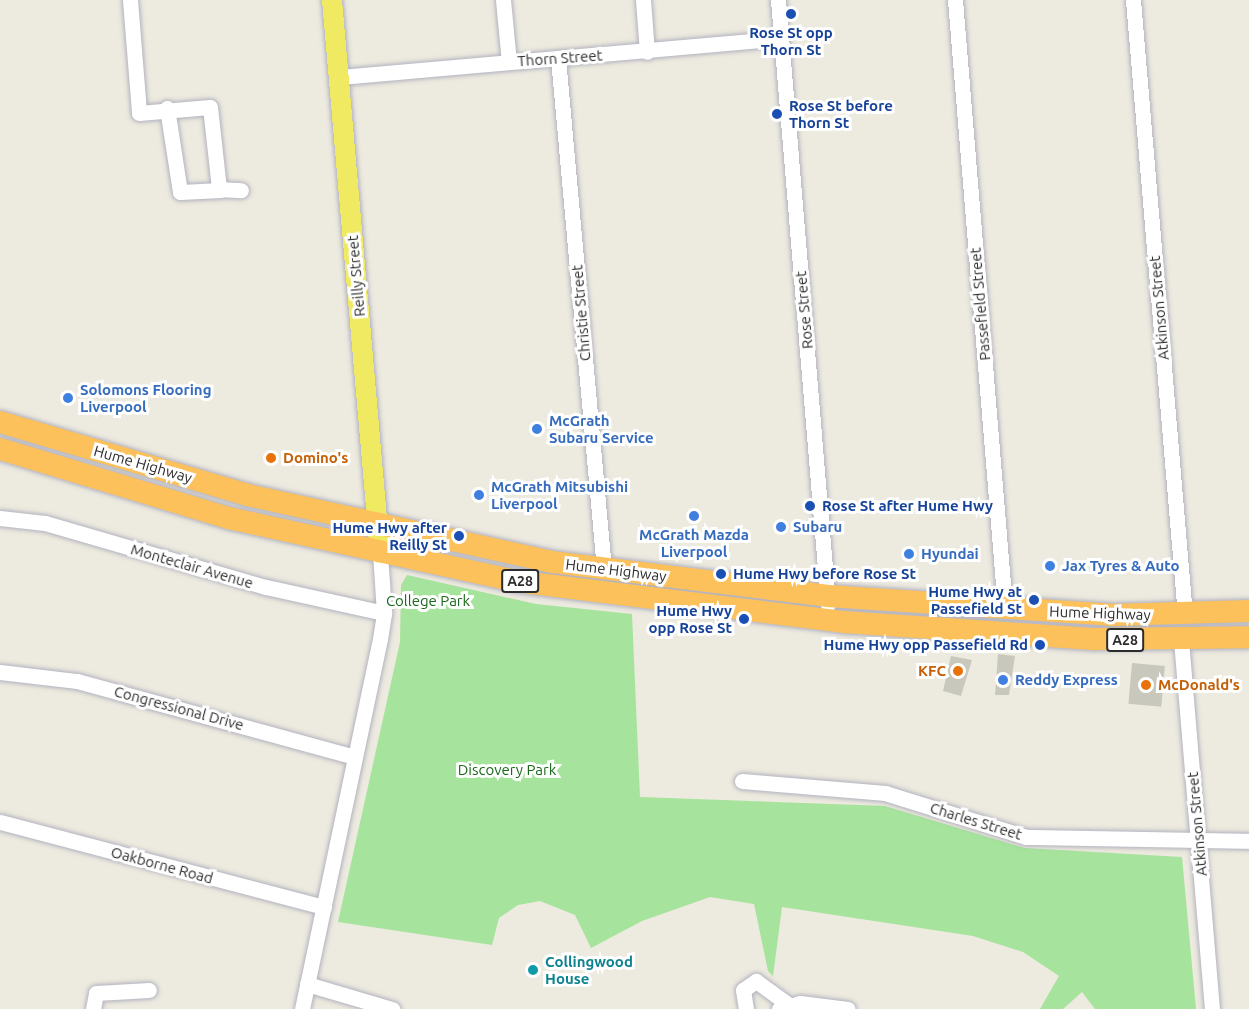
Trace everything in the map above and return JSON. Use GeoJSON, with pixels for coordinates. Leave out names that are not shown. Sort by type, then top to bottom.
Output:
{"type":"FeatureCollection","features":[{"type":"Feature","properties":{"kind":"highway","name":"Hume Highway"},"geometry":{"type":"LineString","coordinates":[[0,422],[248,495],[498,552],[604,568],[828,596],[1005,608],[1185,615],[1249,611]]}},
{"type":"Feature","properties":{"kind":"highway","name":"Hume Highway"},"geometry":{"type":"LineString","coordinates":[[0,448],[229,518],[515,581],[828,621],[1096,639],[1181,640],[1249,637]]}},
{"type":"Feature","properties":{"kind":"main road","name":"Reilly Street"},"geometry":{"type":"LineString","coordinates":[[332,0],[380,553]]}},
{"type":"Feature","properties":{"kind":"street"},"geometry":{"type":"LineString","coordinates":[[130,0],[139,113],[167,108],[210,107],[221,190]]}},
{"type":"Feature","properties":{"kind":"street"},"geometry":{"type":"LineString","coordinates":[[503,0],[509,62]]}},
{"type":"Feature","properties":{"kind":"street"},"geometry":{"type":"LineString","coordinates":[[643,0],[647,52]]}},
{"type":"Feature","properties":{"kind":"street","name":"Rose Street"},"geometry":{"type":"LineString","coordinates":[[778,0],[828,596],[828,621]]}},
{"type":"Feature","properties":{"kind":"street","name":"Passefield Street"},"geometry":{"type":"LineString","coordinates":[[955,0],[1005,608]]}},
{"type":"Feature","properties":{"kind":"street","name":"Atkinson Street"},"geometry":{"type":"LineString","coordinates":[[1133,0],[1185,615]]}},
{"type":"Feature","properties":{"kind":"street","name":"Thorn Street"},"geometry":{"type":"LineString","coordinates":[[339,77],[647,52],[781,38]]}},
{"type":"Feature","properties":{"kind":"street","name":"Christie Street"},"geometry":{"type":"LineString","coordinates":[[558,58],[604,568]]}},
{"type":"Feature","properties":{"kind":"street"},"geometry":{"type":"LineString","coordinates":[[167,108],[182,195],[241,190]]}},
{"type":"Feature","properties":{"kind":"street","name":"Monteclair Avenue"},"geometry":{"type":"LineString","coordinates":[[0,518],[45,523],[266,587],[384,613]]}},
{"type":"Feature","properties":{"kind":"street"},"geometry":{"type":"LineString","coordinates":[[302,1009],[384,613],[380,553]]}},
{"type":"Feature","properties":{"kind":"street","name":"Atkinson Street"},"geometry":{"type":"LineString","coordinates":[[1181,640],[1212,1009]]}},
{"type":"Feature","properties":{"kind":"street","name":"Congressional Drive"},"geometry":{"type":"LineString","coordinates":[[0,672],[88,683],[355,757]]}},
{"type":"Feature","properties":{"kind":"street","name":"Charles Street"},"geometry":{"type":"LineString","coordinates":[[742,781],[885,793],[1026,837],[1199,843],[1249,841]]}},
{"type":"Feature","properties":{"kind":"street","name":"Oakborne Road"},"geometry":{"type":"LineString","coordinates":[[0,822],[324,907]]}},
{"type":"Feature","properties":{"kind":"street"},"geometry":{"type":"LineString","coordinates":[[746,1009],[743,990],[756,981],[784,1007],[848,1009]]}},
{"type":"Feature","properties":{"kind":"street"},"geometry":{"type":"LineString","coordinates":[[307,984],[392,1009]]}},
{"type":"Feature","properties":{"kind":"street"},"geometry":{"type":"LineString","coordinates":[[93,1009],[96,993],[149,990]]}},
{"type":"Feature","properties":{"kind":"green space","name":"Discovery Park"},"geometry":{"type":"Polygon","coordinates":[[[407,575],[536,604],[632,614],[640,797],[885,806],[1025,848],[1182,857],[1196,1009],[1095,1009],[1082,992],[1063,1009],[1040,1009],[1059,976],[1023,952],[973,936],[782,907],[773,976],[768,971],[754,904],[710,897],[642,921],[591,948],[575,915],[540,901],[518,905],[499,918],[492,945],[338,922],[400,642],[401,585],[407,575]]]}},
{"type":"Feature","properties":{"kind":"building","name":"Reddy Express"},"geometry":{"type":"Polygon","coordinates":[[[998,654],[1015,656],[1009,695],[995,695],[998,654]]]}},
{"type":"Feature","properties":{"kind":"building","name":"KFC"},"geometry":{"type":"Polygon","coordinates":[[[951,656],[972,660],[961,696],[943,691],[951,656]]]}},
{"type":"Feature","properties":{"kind":"building","name":"McDonald's"},"geometry":{"type":"Polygon","coordinates":[[[1132,663],[1165,666],[1161,707],[1128,704],[1132,663]]]}},
{"type":"Feature","properties":{"kind":"place","name":"Rose St opp Thorn St"},"geometry":{"type":"Point","coordinates":[791,14]}},
{"type":"Feature","properties":{"kind":"place","name":"Rose St before Thorn St"},"geometry":{"type":"Point","coordinates":[777,114]}},
{"type":"Feature","properties":{"kind":"place","name":"Solomons Flooring Liverpool"},"geometry":{"type":"Point","coordinates":[68,398]}},
{"type":"Feature","properties":{"kind":"place","name":"McGrath Subaru Service"},"geometry":{"type":"Point","coordinates":[537,429]}},
{"type":"Feature","properties":{"kind":"place","name":"Domino's"},"geometry":{"type":"Point","coordinates":[271,458]}},
{"type":"Feature","properties":{"kind":"place","name":"McGrath Mitsubishi Liverpool"},"geometry":{"type":"Point","coordinates":[479,495]}},
{"type":"Feature","properties":{"kind":"place","name":"Rose St after Hume Hwy"},"geometry":{"type":"Point","coordinates":[810,506]}},
{"type":"Feature","properties":{"kind":"place","name":"McGrath Mazda Liverpool"},"geometry":{"type":"Point","coordinates":[694,516]}},
{"type":"Feature","properties":{"kind":"place","name":"Subaru"},"geometry":{"type":"Point","coordinates":[781,527]}},
{"type":"Feature","properties":{"kind":"place","name":"Hume Hwy after Reilly St"},"geometry":{"type":"Point","coordinates":[459,536]}},
{"type":"Feature","properties":{"kind":"place","name":"Hyundai"},"geometry":{"type":"Point","coordinates":[909,554]}},
{"type":"Feature","properties":{"kind":"place","name":"Jax Tyres & Auto"},"geometry":{"type":"Point","coordinates":[1050,566]}},
{"type":"Feature","properties":{"kind":"place","name":"Hume Hwy before Rose St"},"geometry":{"type":"Point","coordinates":[721,574]}},
{"type":"Feature","properties":{"kind":"place","name":"Hume Hwy at Passefield St"},"geometry":{"type":"Point","coordinates":[1034,600]}},
{"type":"Feature","properties":{"kind":"place","name":"Hume Hwy opp Rose St"},"geometry":{"type":"Point","coordinates":[744,619]}},
{"type":"Feature","properties":{"kind":"place","name":"Hume Hwy opp Passefield Rd"},"geometry":{"type":"Point","coordinates":[1040,645]}},
{"type":"Feature","properties":{"kind":"place","name":"KFC"},"geometry":{"type":"Point","coordinates":[958,671]}},
{"type":"Feature","properties":{"kind":"place","name":"Reddy Express"},"geometry":{"type":"Point","coordinates":[1003,680]}},
{"type":"Feature","properties":{"kind":"place","name":"McDonald's"},"geometry":{"type":"Point","coordinates":[1146,685]}},
{"type":"Feature","properties":{"kind":"place","name":"Collingwood House"},"geometry":{"type":"Point","coordinates":[533,970]}},
{"type":"Feature","properties":{"kind":"park label","name":"College Park"},"geometry":{"type":"Point","coordinates":[428,601]}}]}
